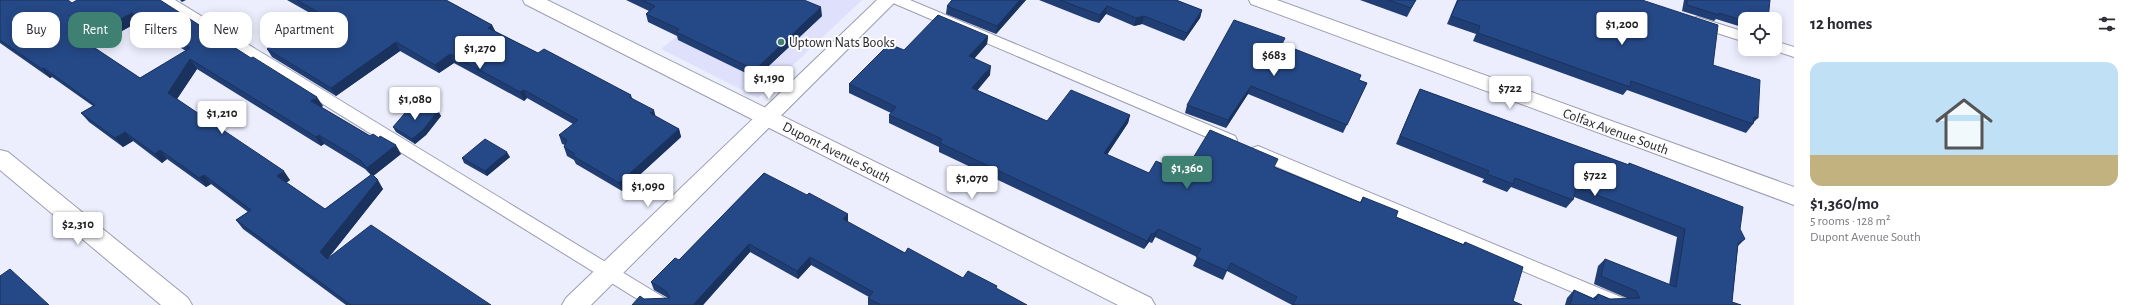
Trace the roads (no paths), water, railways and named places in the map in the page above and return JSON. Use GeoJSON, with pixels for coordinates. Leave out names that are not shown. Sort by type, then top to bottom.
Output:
{"type":"FeatureCollection","features":[{"type":"Feature","properties":{"kind":"street","name":"Dupont Avenue South"},"geometry":{"type":"LineString","coordinates":[[532,0],[1142,305]]}},
{"type":"Feature","properties":{"kind":"street"},"geometry":{"type":"LineString","coordinates":[[575,305],[888,0]]}},
{"type":"Feature","properties":{"kind":"street","name":"Colfax Avenue South"},"geometry":{"type":"LineString","coordinates":[[1258,0],[1794,196]]}},
{"type":"Feature","properties":{"kind":"street"},"geometry":{"type":"LineString","coordinates":[[0,158],[179,305]]}},
{"type":"Feature","properties":{"kind":"lane"},"geometry":{"type":"LineString","coordinates":[[165,0],[662,305]]}},
{"type":"Feature","properties":{"kind":"lane"},"geometry":{"type":"LineString","coordinates":[[898,0],[1622,305]]}},
{"type":"Feature","properties":{"kind":"lane"},"geometry":{"type":"LineString","coordinates":[[1687,18],[1738,35]]}},
{"type":"Feature","properties":{"kind":"lane"},"geometry":{"type":"LineString","coordinates":[[1782,48],[1794,52]]}},
{"type":"Feature","properties":{"kind":"place","name":"Uptown Nats Books"},"geometry":{"type":"Point","coordinates":[781,42]}}]}
